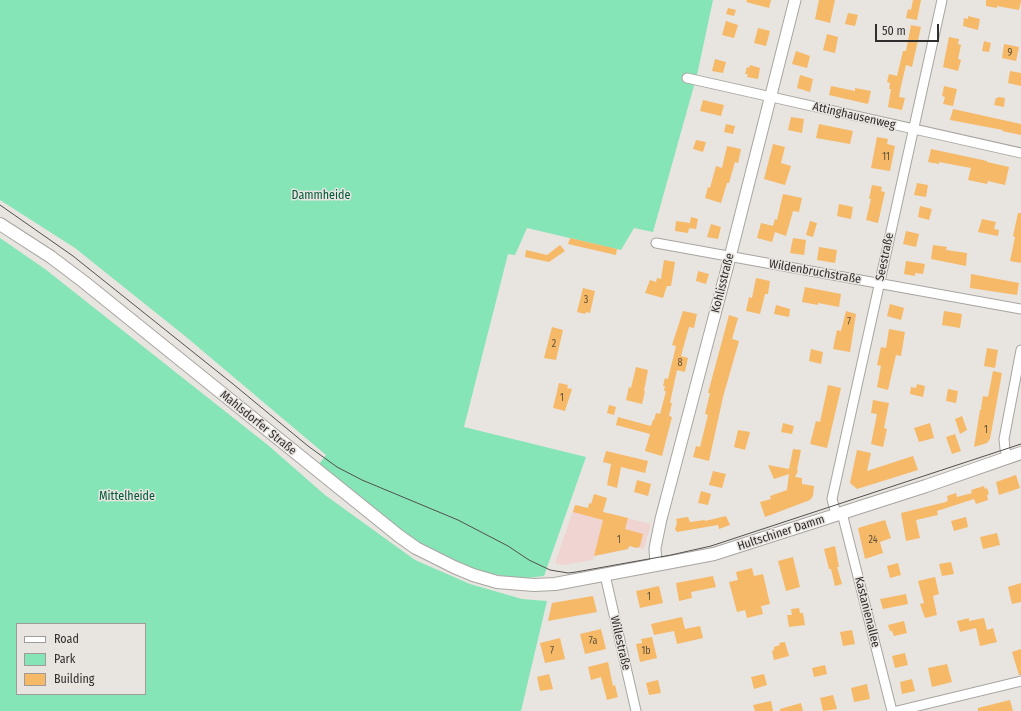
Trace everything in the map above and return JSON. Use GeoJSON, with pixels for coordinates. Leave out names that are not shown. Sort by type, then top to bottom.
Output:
{"type":"FeatureCollection","features":[{"type":"Feature","properties":{"kind":"main road","name":"Mahlsdorfer Straße"},"geometry":{"type":"LineString","coordinates":[[0,224],[51,257],[84,282],[371,514],[416,548],[473,575],[497,582],[534,585]]}},
{"type":"Feature","properties":{"kind":"main road","name":"Hultschiner Damm"},"geometry":{"type":"LineString","coordinates":[[534,585],[555,584],[714,554],[1021,453]]}},
{"type":"Feature","properties":{"kind":"street","name":"Kohlisstraße"},"geometry":{"type":"LineString","coordinates":[[656,565],[655,548],[662,518],[795,0]]}},
{"type":"Feature","properties":{"kind":"street","name":"Seestraße"},"geometry":{"type":"LineString","coordinates":[[839,514],[832,499],[942,0]]}},
{"type":"Feature","properties":{"kind":"street","name":"Attinghausenweg"},"geometry":{"type":"LineString","coordinates":[[686,78],[1021,153]]}},
{"type":"Feature","properties":{"kind":"street","name":"Wildenbruchstraße"},"geometry":{"type":"LineString","coordinates":[[656,243],[1021,310]]}},
{"type":"Feature","properties":{"kind":"street"},"geometry":{"type":"LineString","coordinates":[[1008,458],[1004,439],[1021,350]]}},
{"type":"Feature","properties":{"kind":"street","name":"Kastanienallee"},"geometry":{"type":"LineString","coordinates":[[839,514],[892,711]]}},
{"type":"Feature","properties":{"kind":"street","name":"Willestraße"},"geometry":{"type":"LineString","coordinates":[[605,575],[636,711]]}},
{"type":"Feature","properties":{"kind":"street"},"geometry":{"type":"LineString","coordinates":[[897,711],[1021,681]]}},
{"type":"Feature","properties":{"kind":"shaded area"},"geometry":{"type":"Polygon","coordinates":[[[575,505],[651,524],[644,549],[629,546],[628,549],[594,556],[593,560],[563,565],[555,563],[575,505]]]}},
{"type":"Feature","properties":{"kind":"green space","name":"Dammheide"},"geometry":{"type":"Polygon","coordinates":[[[0,0],[713,0],[697,75],[653,232],[634,228],[621,250],[527,228],[515,255],[508,254],[464,427],[586,457],[544,576],[519,579],[473,570],[403,535],[319,464],[326,455],[185,336],[75,248],[0,200],[0,0]]]}},
{"type":"Feature","properties":{"kind":"green space","name":"Mittelheide"},"geometry":{"type":"Polygon","coordinates":[[[0,238],[45,269],[269,446],[325,495],[415,560],[470,584],[522,599],[547,601],[521,711],[0,711],[0,238]]]}},
{"type":"Feature","properties":{"kind":"building"},"geometry":{"type":"Polygon","coordinates":[[[747,0],[771,0],[769,8],[746,2],[747,0]]]}},
{"type":"Feature","properties":{"kind":"building"},"geometry":{"type":"Polygon","coordinates":[[[819,0],[835,0],[830,23],[815,19],[819,0]]]}},
{"type":"Feature","properties":{"kind":"building"},"geometry":{"type":"Polygon","coordinates":[[[913,0],[921,0],[917,20],[906,18],[908,9],[911,10],[913,0]]]}},
{"type":"Feature","properties":{"kind":"building"},"geometry":{"type":"Polygon","coordinates":[[[986,0],[1021,1],[1019,10],[997,6],[997,8],[986,6],[986,0]]]}},
{"type":"Feature","properties":{"kind":"building"},"geometry":{"type":"Polygon","coordinates":[[[728,8],[736,10],[734,16],[726,14],[728,8]]]}},
{"type":"Feature","properties":{"kind":"building"},"geometry":{"type":"Polygon","coordinates":[[[848,13],[858,15],[855,26],[845,24],[848,13]]]}},
{"type":"Feature","properties":{"kind":"building"},"geometry":{"type":"Polygon","coordinates":[[[968,16],[980,19],[978,30],[963,26],[964,18],[968,19],[968,16]]]}},
{"type":"Feature","properties":{"kind":"building"},"geometry":{"type":"Polygon","coordinates":[[[726,21],[738,25],[734,38],[722,35],[726,21]]]}},
{"type":"Feature","properties":{"kind":"building"},"geometry":{"type":"Polygon","coordinates":[[[911,25],[921,27],[912,67],[906,65],[901,86],[899,97],[905,98],[902,110],[888,107],[891,89],[889,89],[890,83],[887,82],[889,74],[897,76],[903,51],[906,51],[911,25]]]}},
{"type":"Feature","properties":{"kind":"building"},"geometry":{"type":"Polygon","coordinates":[[[758,28],[770,31],[766,46],[754,43],[758,28]]]}},
{"type":"Feature","properties":{"kind":"building"},"geometry":{"type":"Polygon","coordinates":[[[827,34],[838,37],[835,53],[823,50],[827,34]]]}},
{"type":"Feature","properties":{"kind":"building"},"geometry":{"type":"Polygon","coordinates":[[[949,37],[959,39],[958,44],[961,45],[958,59],[961,60],[958,71],[943,67],[949,37]]]}},
{"type":"Feature","properties":{"kind":"building"},"geometry":{"type":"Polygon","coordinates":[[[984,41],[991,43],[989,52],[982,51],[984,41]]]}},
{"type":"Feature","properties":{"kind":"building"},"geometry":{"type":"Polygon","coordinates":[[[1004,44],[1019,47],[1016,61],[1002,58],[1004,44]]]}},
{"type":"Feature","properties":{"kind":"building"},"geometry":{"type":"Polygon","coordinates":[[[796,51],[810,56],[807,68],[792,64],[796,51]]]}},
{"type":"Feature","properties":{"kind":"building"},"geometry":{"type":"Polygon","coordinates":[[[715,59],[726,62],[723,73],[712,71],[715,59]]]}},
{"type":"Feature","properties":{"kind":"building"},"geometry":{"type":"Polygon","coordinates":[[[750,65],[760,68],[758,79],[747,77],[748,74],[745,74],[747,67],[749,68],[750,65]]]}},
{"type":"Feature","properties":{"kind":"building"},"geometry":{"type":"Polygon","coordinates":[[[1010,71],[1021,73],[1021,86],[1008,83],[1010,71]]]}},
{"type":"Feature","properties":{"kind":"building"},"geometry":{"type":"Polygon","coordinates":[[[800,75],[813,79],[810,92],[797,88],[800,75]]]}},
{"type":"Feature","properties":{"kind":"building"},"geometry":{"type":"Polygon","coordinates":[[[831,86],[855,91],[855,88],[871,91],[868,104],[829,95],[831,86]]]}},
{"type":"Feature","properties":{"kind":"building"},"geometry":{"type":"Polygon","coordinates":[[[944,86],[957,89],[953,106],[943,104],[945,97],[942,96],[944,86]]]}},
{"type":"Feature","properties":{"kind":"building"},"geometry":{"type":"Polygon","coordinates":[[[996,98],[1005,98],[1004,107],[994,105],[996,98]]]}},
{"type":"Feature","properties":{"kind":"building"},"geometry":{"type":"Polygon","coordinates":[[[703,100],[724,105],[721,116],[700,111],[703,100]]]}},
{"type":"Feature","properties":{"kind":"building"},"geometry":{"type":"Polygon","coordinates":[[[953,109],[1021,124],[1021,135],[950,120],[953,109]]]}},
{"type":"Feature","properties":{"kind":"building"},"geometry":{"type":"Polygon","coordinates":[[[791,117],[804,119],[802,133],[788,130],[791,117]]]}},
{"type":"Feature","properties":{"kind":"building"},"geometry":{"type":"Polygon","coordinates":[[[726,124],[735,126],[733,134],[724,132],[726,124]]]}},
{"type":"Feature","properties":{"kind":"building"},"geometry":{"type":"Polygon","coordinates":[[[819,124],[853,131],[850,144],[816,138],[819,124]]]}},
{"type":"Feature","properties":{"kind":"building"},"geometry":{"type":"Polygon","coordinates":[[[877,137],[888,139],[887,144],[895,146],[890,171],[871,168],[877,137]]]}},
{"type":"Feature","properties":{"kind":"building"},"geometry":{"type":"Polygon","coordinates":[[[696,140],[706,142],[703,152],[693,149],[696,140]]]}},
{"type":"Feature","properties":{"kind":"building"},"geometry":{"type":"Polygon","coordinates":[[[773,144],[785,147],[781,163],[791,166],[785,185],[764,179],[773,144]]]}},
{"type":"Feature","properties":{"kind":"building"},"geometry":{"type":"Polygon","coordinates":[[[727,146],[741,149],[738,163],[735,162],[721,203],[705,198],[708,187],[710,188],[716,166],[722,168],[727,146]]]}},
{"type":"Feature","properties":{"kind":"building"},"geometry":{"type":"Polygon","coordinates":[[[931,149],[1009,167],[1005,185],[988,181],[987,184],[968,180],[971,168],[939,162],[939,164],[928,162],[931,149]]]}},
{"type":"Feature","properties":{"kind":"building"},"geometry":{"type":"Polygon","coordinates":[[[917,183],[928,185],[926,197],[914,195],[917,183]]]}},
{"type":"Feature","properties":{"kind":"building"},"geometry":{"type":"Polygon","coordinates":[[[872,185],[882,187],[881,191],[885,192],[878,223],[866,220],[871,199],[869,199],[872,185]]]}},
{"type":"Feature","properties":{"kind":"building"},"geometry":{"type":"Polygon","coordinates":[[[783,194],[802,198],[799,212],[793,211],[786,236],[775,232],[772,242],[757,238],[761,223],[773,226],[775,219],[777,220],[783,194]]]}},
{"type":"Feature","properties":{"kind":"building"},"geometry":{"type":"Polygon","coordinates":[[[839,204],[853,207],[851,219],[837,216],[839,204]]]}},
{"type":"Feature","properties":{"kind":"building"},"geometry":{"type":"Polygon","coordinates":[[[920,206],[932,209],[929,220],[918,217],[920,206]]]}},
{"type":"Feature","properties":{"kind":"building"},"geometry":{"type":"Polygon","coordinates":[[[1018,213],[1021,213],[1021,263],[1010,261],[1018,213]]]}},
{"type":"Feature","properties":{"kind":"building"},"geometry":{"type":"Polygon","coordinates":[[[691,217],[698,219],[696,229],[689,228],[691,217]]]}},
{"type":"Feature","properties":{"kind":"building"},"geometry":{"type":"Polygon","coordinates":[[[982,219],[996,222],[994,229],[999,230],[998,236],[978,232],[982,219]]]}},
{"type":"Feature","properties":{"kind":"building"},"geometry":{"type":"Polygon","coordinates":[[[676,221],[690,223],[688,233],[675,231],[676,221]]]}},
{"type":"Feature","properties":{"kind":"building"},"geometry":{"type":"Polygon","coordinates":[[[810,221],[817,223],[813,237],[806,235],[810,221]]]}},
{"type":"Feature","properties":{"kind":"building"},"geometry":{"type":"Polygon","coordinates":[[[711,224],[721,227],[718,239],[707,237],[711,224]]]}},
{"type":"Feature","properties":{"kind":"building"},"geometry":{"type":"Polygon","coordinates":[[[906,231],[919,234],[916,247],[903,244],[906,231]]]}},
{"type":"Feature","properties":{"kind":"building"},"geometry":{"type":"Polygon","coordinates":[[[570,238],[617,249],[616,255],[568,244],[570,238]]]}},
{"type":"Feature","properties":{"kind":"building"},"geometry":{"type":"Polygon","coordinates":[[[793,238],[806,240],[804,255],[790,253],[793,238]]]}},
{"type":"Feature","properties":{"kind":"building"},"geometry":{"type":"Polygon","coordinates":[[[560,245],[565,251],[549,262],[525,257],[526,250],[547,255],[560,245]]]}},
{"type":"Feature","properties":{"kind":"building"},"geometry":{"type":"Polygon","coordinates":[[[933,245],[947,247],[946,250],[967,253],[966,266],[931,259],[933,245]]]}},
{"type":"Feature","properties":{"kind":"building"},"geometry":{"type":"Polygon","coordinates":[[[819,247],[837,250],[835,263],[817,260],[819,247]]]}},
{"type":"Feature","properties":{"kind":"building"},"geometry":{"type":"Polygon","coordinates":[[[664,260],[675,262],[671,286],[667,286],[663,298],[645,293],[650,280],[656,282],[657,278],[661,279],[664,260]]]}},
{"type":"Feature","properties":{"kind":"building"},"geometry":{"type":"Polygon","coordinates":[[[906,261],[925,264],[923,274],[915,273],[915,276],[904,274],[906,261]]]}},
{"type":"Feature","properties":{"kind":"building"},"geometry":{"type":"Polygon","coordinates":[[[698,271],[709,274],[706,284],[696,281],[698,271]]]}},
{"type":"Feature","properties":{"kind":"building"},"geometry":{"type":"Polygon","coordinates":[[[971,274],[1019,283],[1017,295],[970,288],[971,274]]]}},
{"type":"Feature","properties":{"kind":"building"},"geometry":{"type":"Polygon","coordinates":[[[756,278],[770,281],[768,294],[765,294],[760,314],[746,311],[749,297],[752,298],[756,278]]]}},
{"type":"Feature","properties":{"kind":"building"},"geometry":{"type":"Polygon","coordinates":[[[805,287],[841,294],[839,307],[802,302],[805,287]]]}},
{"type":"Feature","properties":{"kind":"building"},"geometry":{"type":"Polygon","coordinates":[[[583,288],[595,291],[590,313],[586,312],[585,314],[577,312],[583,288]]]}},
{"type":"Feature","properties":{"kind":"building"},"geometry":{"type":"Polygon","coordinates":[[[890,304],[904,308],[901,320],[887,316],[890,304]]]}},
{"type":"Feature","properties":{"kind":"building"},"geometry":{"type":"Polygon","coordinates":[[[776,305],[790,309],[789,317],[774,314],[776,305]]]}},
{"type":"Feature","properties":{"kind":"building"},"geometry":{"type":"Polygon","coordinates":[[[683,311],[697,314],[694,328],[689,327],[681,356],[688,358],[685,372],[677,370],[670,403],[672,403],[669,416],[672,417],[662,456],[645,451],[650,434],[616,425],[618,417],[651,426],[656,413],[660,414],[666,391],[664,391],[665,386],[663,386],[665,378],[668,379],[676,346],[672,345],[683,311]]]}},
{"type":"Feature","properties":{"kind":"building"},"geometry":{"type":"Polygon","coordinates":[[[846,311],[856,314],[850,352],[833,349],[837,330],[841,331],[846,311]]]}},
{"type":"Feature","properties":{"kind":"building"},"geometry":{"type":"Polygon","coordinates":[[[944,311],[962,314],[960,328],[942,325],[944,311]]]}},
{"type":"Feature","properties":{"kind":"building"},"geometry":{"type":"Polygon","coordinates":[[[729,315],[738,318],[732,339],[739,341],[723,397],[709,461],[693,457],[696,446],[700,447],[708,415],[705,414],[710,393],[708,393],[729,315]]]}},
{"type":"Feature","properties":{"kind":"building"},"geometry":{"type":"Polygon","coordinates":[[[552,327],[563,330],[556,360],[544,358],[552,327]]]}},
{"type":"Feature","properties":{"kind":"building"},"geometry":{"type":"Polygon","coordinates":[[[889,329],[905,332],[901,356],[896,355],[888,390],[877,387],[881,366],[877,365],[881,347],[886,348],[889,329]]]}},
{"type":"Feature","properties":{"kind":"building"},"geometry":{"type":"Polygon","coordinates":[[[987,348],[998,350],[995,368],[984,366],[987,348]]]}},
{"type":"Feature","properties":{"kind":"building"},"geometry":{"type":"Polygon","coordinates":[[[811,349],[823,352],[821,364],[809,361],[811,349]]]}},
{"type":"Feature","properties":{"kind":"building"},"geometry":{"type":"Polygon","coordinates":[[[636,367],[648,370],[642,404],[626,400],[629,387],[631,388],[636,367]]]}},
{"type":"Feature","properties":{"kind":"building"},"geometry":{"type":"Polygon","coordinates":[[[993,371],[1002,373],[990,439],[987,443],[974,447],[983,396],[988,397],[993,371]]]}},
{"type":"Feature","properties":{"kind":"building"},"geometry":{"type":"Polygon","coordinates":[[[559,383],[568,385],[567,388],[572,389],[565,411],[553,408],[559,383]]]}},
{"type":"Feature","properties":{"kind":"building"},"geometry":{"type":"Polygon","coordinates":[[[917,384],[925,386],[923,397],[910,394],[911,387],[916,388],[917,384]]]}},
{"type":"Feature","properties":{"kind":"building"},"geometry":{"type":"Polygon","coordinates":[[[828,385],[841,388],[827,448],[810,444],[816,421],[820,422],[828,385]]]}},
{"type":"Feature","properties":{"kind":"building"},"geometry":{"type":"Polygon","coordinates":[[[948,389],[958,391],[956,403],[946,401],[948,389]]]}},
{"type":"Feature","properties":{"kind":"building"},"geometry":{"type":"Polygon","coordinates":[[[873,400],[889,403],[884,428],[887,429],[883,447],[871,444],[877,414],[871,413],[873,400]]]}},
{"type":"Feature","properties":{"kind":"building"},"geometry":{"type":"Polygon","coordinates":[[[609,405],[616,407],[614,415],[607,413],[609,405]]]}},
{"type":"Feature","properties":{"kind":"building"},"geometry":{"type":"Polygon","coordinates":[[[962,416],[967,430],[960,434],[955,419],[962,416]]]}},
{"type":"Feature","properties":{"kind":"building"},"geometry":{"type":"Polygon","coordinates":[[[783,423],[794,426],[792,434],[781,432],[783,423]]]}},
{"type":"Feature","properties":{"kind":"building"},"geometry":{"type":"Polygon","coordinates":[[[930,423],[934,438],[919,442],[914,428],[930,423]]]}},
{"type":"Feature","properties":{"kind":"building"},"geometry":{"type":"Polygon","coordinates":[[[738,430],[750,432],[745,450],[734,447],[738,430]]]}},
{"type":"Feature","properties":{"kind":"building"},"geometry":{"type":"Polygon","coordinates":[[[955,434],[961,451],[952,454],[946,437],[955,434]]]}},
{"type":"Feature","properties":{"kind":"building"},"geometry":{"type":"Polygon","coordinates":[[[793,449],[801,450],[798,471],[795,477],[802,478],[802,484],[814,486],[813,496],[810,500],[765,517],[760,502],[771,499],[770,496],[787,490],[789,474],[774,479],[768,465],[789,469],[793,449]]]}},
{"type":"Feature","properties":{"kind":"building"},"geometry":{"type":"Polygon","coordinates":[[[857,450],[871,453],[867,471],[913,456],[918,470],[857,489],[850,483],[857,450]]]}},
{"type":"Feature","properties":{"kind":"building"},"geometry":{"type":"Polygon","coordinates":[[[606,451],[648,461],[645,473],[621,467],[617,488],[607,485],[611,464],[603,462],[606,451]]]}},
{"type":"Feature","properties":{"kind":"building"},"geometry":{"type":"Polygon","coordinates":[[[713,471],[726,474],[722,488],[709,485],[713,471]]]}},
{"type":"Feature","properties":{"kind":"building"},"geometry":{"type":"Polygon","coordinates":[[[1016,475],[1020,488],[999,495],[996,482],[1016,475]]]}},
{"type":"Feature","properties":{"kind":"building"},"geometry":{"type":"Polygon","coordinates":[[[637,480],[651,484],[648,496],[634,492],[637,480]]]}},
{"type":"Feature","properties":{"kind":"building"},"geometry":{"type":"Polygon","coordinates":[[[984,486],[985,489],[987,488],[989,494],[987,495],[988,500],[976,504],[974,499],[937,511],[938,515],[916,520],[920,538],[906,541],[901,513],[946,502],[948,500],[947,496],[956,493],[957,497],[972,493],[971,490],[984,486]]]}},
{"type":"Feature","properties":{"kind":"building"},"geometry":{"type":"Polygon","coordinates":[[[701,491],[711,494],[708,505],[698,503],[701,491]]]}},
{"type":"Feature","properties":{"kind":"building"},"geometry":{"type":"Polygon","coordinates":[[[594,494],[607,498],[603,512],[628,518],[625,529],[643,534],[640,546],[637,548],[629,546],[628,549],[594,556],[603,520],[573,512],[575,505],[588,508],[594,494]]]}},
{"type":"Feature","properties":{"kind":"building"},"geometry":{"type":"Polygon","coordinates":[[[726,516],[730,525],[719,529],[718,525],[677,532],[675,529],[677,523],[676,519],[688,517],[690,522],[705,521],[726,516]]]}},
{"type":"Feature","properties":{"kind":"building"},"geometry":{"type":"Polygon","coordinates":[[[966,517],[968,527],[954,531],[951,521],[966,517]]]}},
{"type":"Feature","properties":{"kind":"building"},"geometry":{"type":"Polygon","coordinates":[[[885,520],[891,538],[880,542],[883,553],[865,559],[858,528],[885,520]]]}},
{"type":"Feature","properties":{"kind":"building"},"geometry":{"type":"Polygon","coordinates":[[[997,533],[1000,545],[983,549],[980,537],[997,533]]]}},
{"type":"Feature","properties":{"kind":"building"},"geometry":{"type":"Polygon","coordinates":[[[835,546],[839,567],[837,567],[842,584],[835,586],[824,549],[835,546]]]}},
{"type":"Feature","properties":{"kind":"building"},"geometry":{"type":"Polygon","coordinates":[[[793,557],[800,587],[786,591],[778,561],[793,557]]]}},
{"type":"Feature","properties":{"kind":"building"},"geometry":{"type":"Polygon","coordinates":[[[951,562],[954,574],[942,576],[939,564],[951,562]]]}},
{"type":"Feature","properties":{"kind":"building"},"geometry":{"type":"Polygon","coordinates":[[[898,563],[901,575],[890,578],[887,566],[898,563]]]}},
{"type":"Feature","properties":{"kind":"building"},"geometry":{"type":"Polygon","coordinates":[[[752,568],[754,576],[763,574],[770,604],[761,606],[763,614],[747,618],[745,610],[737,612],[729,582],[738,580],[736,572],[752,568]]]}},
{"type":"Feature","properties":{"kind":"building"},"geometry":{"type":"Polygon","coordinates":[[[713,576],[716,587],[691,592],[692,598],[679,601],[676,583],[713,576]]]}},
{"type":"Feature","properties":{"kind":"building"},"geometry":{"type":"Polygon","coordinates":[[[935,577],[939,594],[933,596],[937,615],[925,618],[920,604],[924,603],[918,581],[935,577]]]}},
{"type":"Feature","properties":{"kind":"building"},"geometry":{"type":"Polygon","coordinates":[[[1021,583],[1021,602],[1012,604],[1008,587],[1021,583]]]}},
{"type":"Feature","properties":{"kind":"building"},"geometry":{"type":"Polygon","coordinates":[[[659,586],[663,603],[640,608],[636,591],[659,586]]]}},
{"type":"Feature","properties":{"kind":"building"},"geometry":{"type":"Polygon","coordinates":[[[906,594],[908,604],[883,609],[880,599],[906,594]]]}},
{"type":"Feature","properties":{"kind":"building"},"geometry":{"type":"Polygon","coordinates":[[[593,596],[597,612],[548,621],[552,603],[593,596]]]}},
{"type":"Feature","properties":{"kind":"building"},"geometry":{"type":"Polygon","coordinates":[[[799,608],[800,613],[803,613],[805,625],[789,627],[787,615],[792,615],[791,609],[799,608]]]}},
{"type":"Feature","properties":{"kind":"building"},"geometry":{"type":"Polygon","coordinates":[[[682,617],[685,629],[700,626],[703,638],[677,644],[674,631],[654,635],[651,624],[682,617]]]}},
{"type":"Feature","properties":{"kind":"building"},"geometry":{"type":"Polygon","coordinates":[[[969,618],[969,621],[984,618],[987,630],[993,628],[997,642],[980,646],[976,628],[960,632],[957,621],[969,618]]]}},
{"type":"Feature","properties":{"kind":"building"},"geometry":{"type":"Polygon","coordinates":[[[904,621],[907,633],[894,636],[888,625],[904,621]]]}},
{"type":"Feature","properties":{"kind":"building"},"geometry":{"type":"Polygon","coordinates":[[[601,629],[606,649],[585,654],[580,634],[601,629]]]}},
{"type":"Feature","properties":{"kind":"building"},"geometry":{"type":"Polygon","coordinates":[[[852,630],[855,644],[843,646],[840,632],[852,630]]]}},
{"type":"Feature","properties":{"kind":"building"},"geometry":{"type":"Polygon","coordinates":[[[652,637],[657,658],[640,662],[636,644],[642,643],[641,639],[652,637]]]}},
{"type":"Feature","properties":{"kind":"building"},"geometry":{"type":"Polygon","coordinates":[[[560,638],[565,659],[545,663],[540,643],[560,638]]]}},
{"type":"Feature","properties":{"kind":"building"},"geometry":{"type":"Polygon","coordinates":[[[785,642],[789,656],[774,660],[772,651],[774,650],[774,647],[780,645],[779,643],[785,642]]]}},
{"type":"Feature","properties":{"kind":"building"},"geometry":{"type":"Polygon","coordinates":[[[1021,649],[1021,675],[1019,675],[1012,652],[1021,649]]]}},
{"type":"Feature","properties":{"kind":"building"},"geometry":{"type":"Polygon","coordinates":[[[905,653],[908,665],[895,668],[892,656],[905,653]]]}},
{"type":"Feature","properties":{"kind":"building"},"geometry":{"type":"Polygon","coordinates":[[[608,662],[613,686],[615,685],[618,697],[607,700],[601,677],[591,680],[588,667],[608,662]]]}},
{"type":"Feature","properties":{"kind":"building"},"geometry":{"type":"Polygon","coordinates":[[[947,664],[952,682],[932,687],[928,668],[947,664]]]}},
{"type":"Feature","properties":{"kind":"building"},"geometry":{"type":"Polygon","coordinates":[[[825,665],[827,674],[814,677],[812,668],[825,665]]]}},
{"type":"Feature","properties":{"kind":"building"},"geometry":{"type":"Polygon","coordinates":[[[549,674],[553,689],[540,691],[537,677],[549,674]]]}},
{"type":"Feature","properties":{"kind":"building"},"geometry":{"type":"Polygon","coordinates":[[[764,674],[767,685],[754,689],[751,677],[764,674]]]}},
{"type":"Feature","properties":{"kind":"building"},"geometry":{"type":"Polygon","coordinates":[[[912,679],[915,691],[902,694],[900,682],[912,679]]]}},
{"type":"Feature","properties":{"kind":"building"},"geometry":{"type":"Polygon","coordinates":[[[658,680],[661,693],[649,695],[646,683],[658,680]]]}},
{"type":"Feature","properties":{"kind":"building"},"geometry":{"type":"Polygon","coordinates":[[[867,684],[870,699],[854,702],[851,688],[867,684]]]}},
{"type":"Feature","properties":{"kind":"building"},"geometry":{"type":"Polygon","coordinates":[[[833,695],[837,709],[823,711],[820,698],[833,695]]]}},
{"type":"Feature","properties":{"kind":"building"},"geometry":{"type":"Polygon","coordinates":[[[1010,700],[1013,711],[978,711],[978,708],[1010,700]]]}},
{"type":"Feature","properties":{"kind":"building"},"geometry":{"type":"Polygon","coordinates":[[[771,701],[773,711],[755,711],[753,705],[771,701]]]}},
{"type":"Feature","properties":{"kind":"building"},"geometry":{"type":"Polygon","coordinates":[[[801,703],[803,711],[780,711],[780,709],[801,703]]]}},
{"type":"Feature","properties":{"kind":"tram line"},"geometry":{"type":"LineString","coordinates":[[0,205],[73,256],[308,446],[337,467],[362,480],[458,520],[508,546],[529,560],[550,570],[568,573],[576,572],[671,555],[711,546],[1021,444]]}}]}
